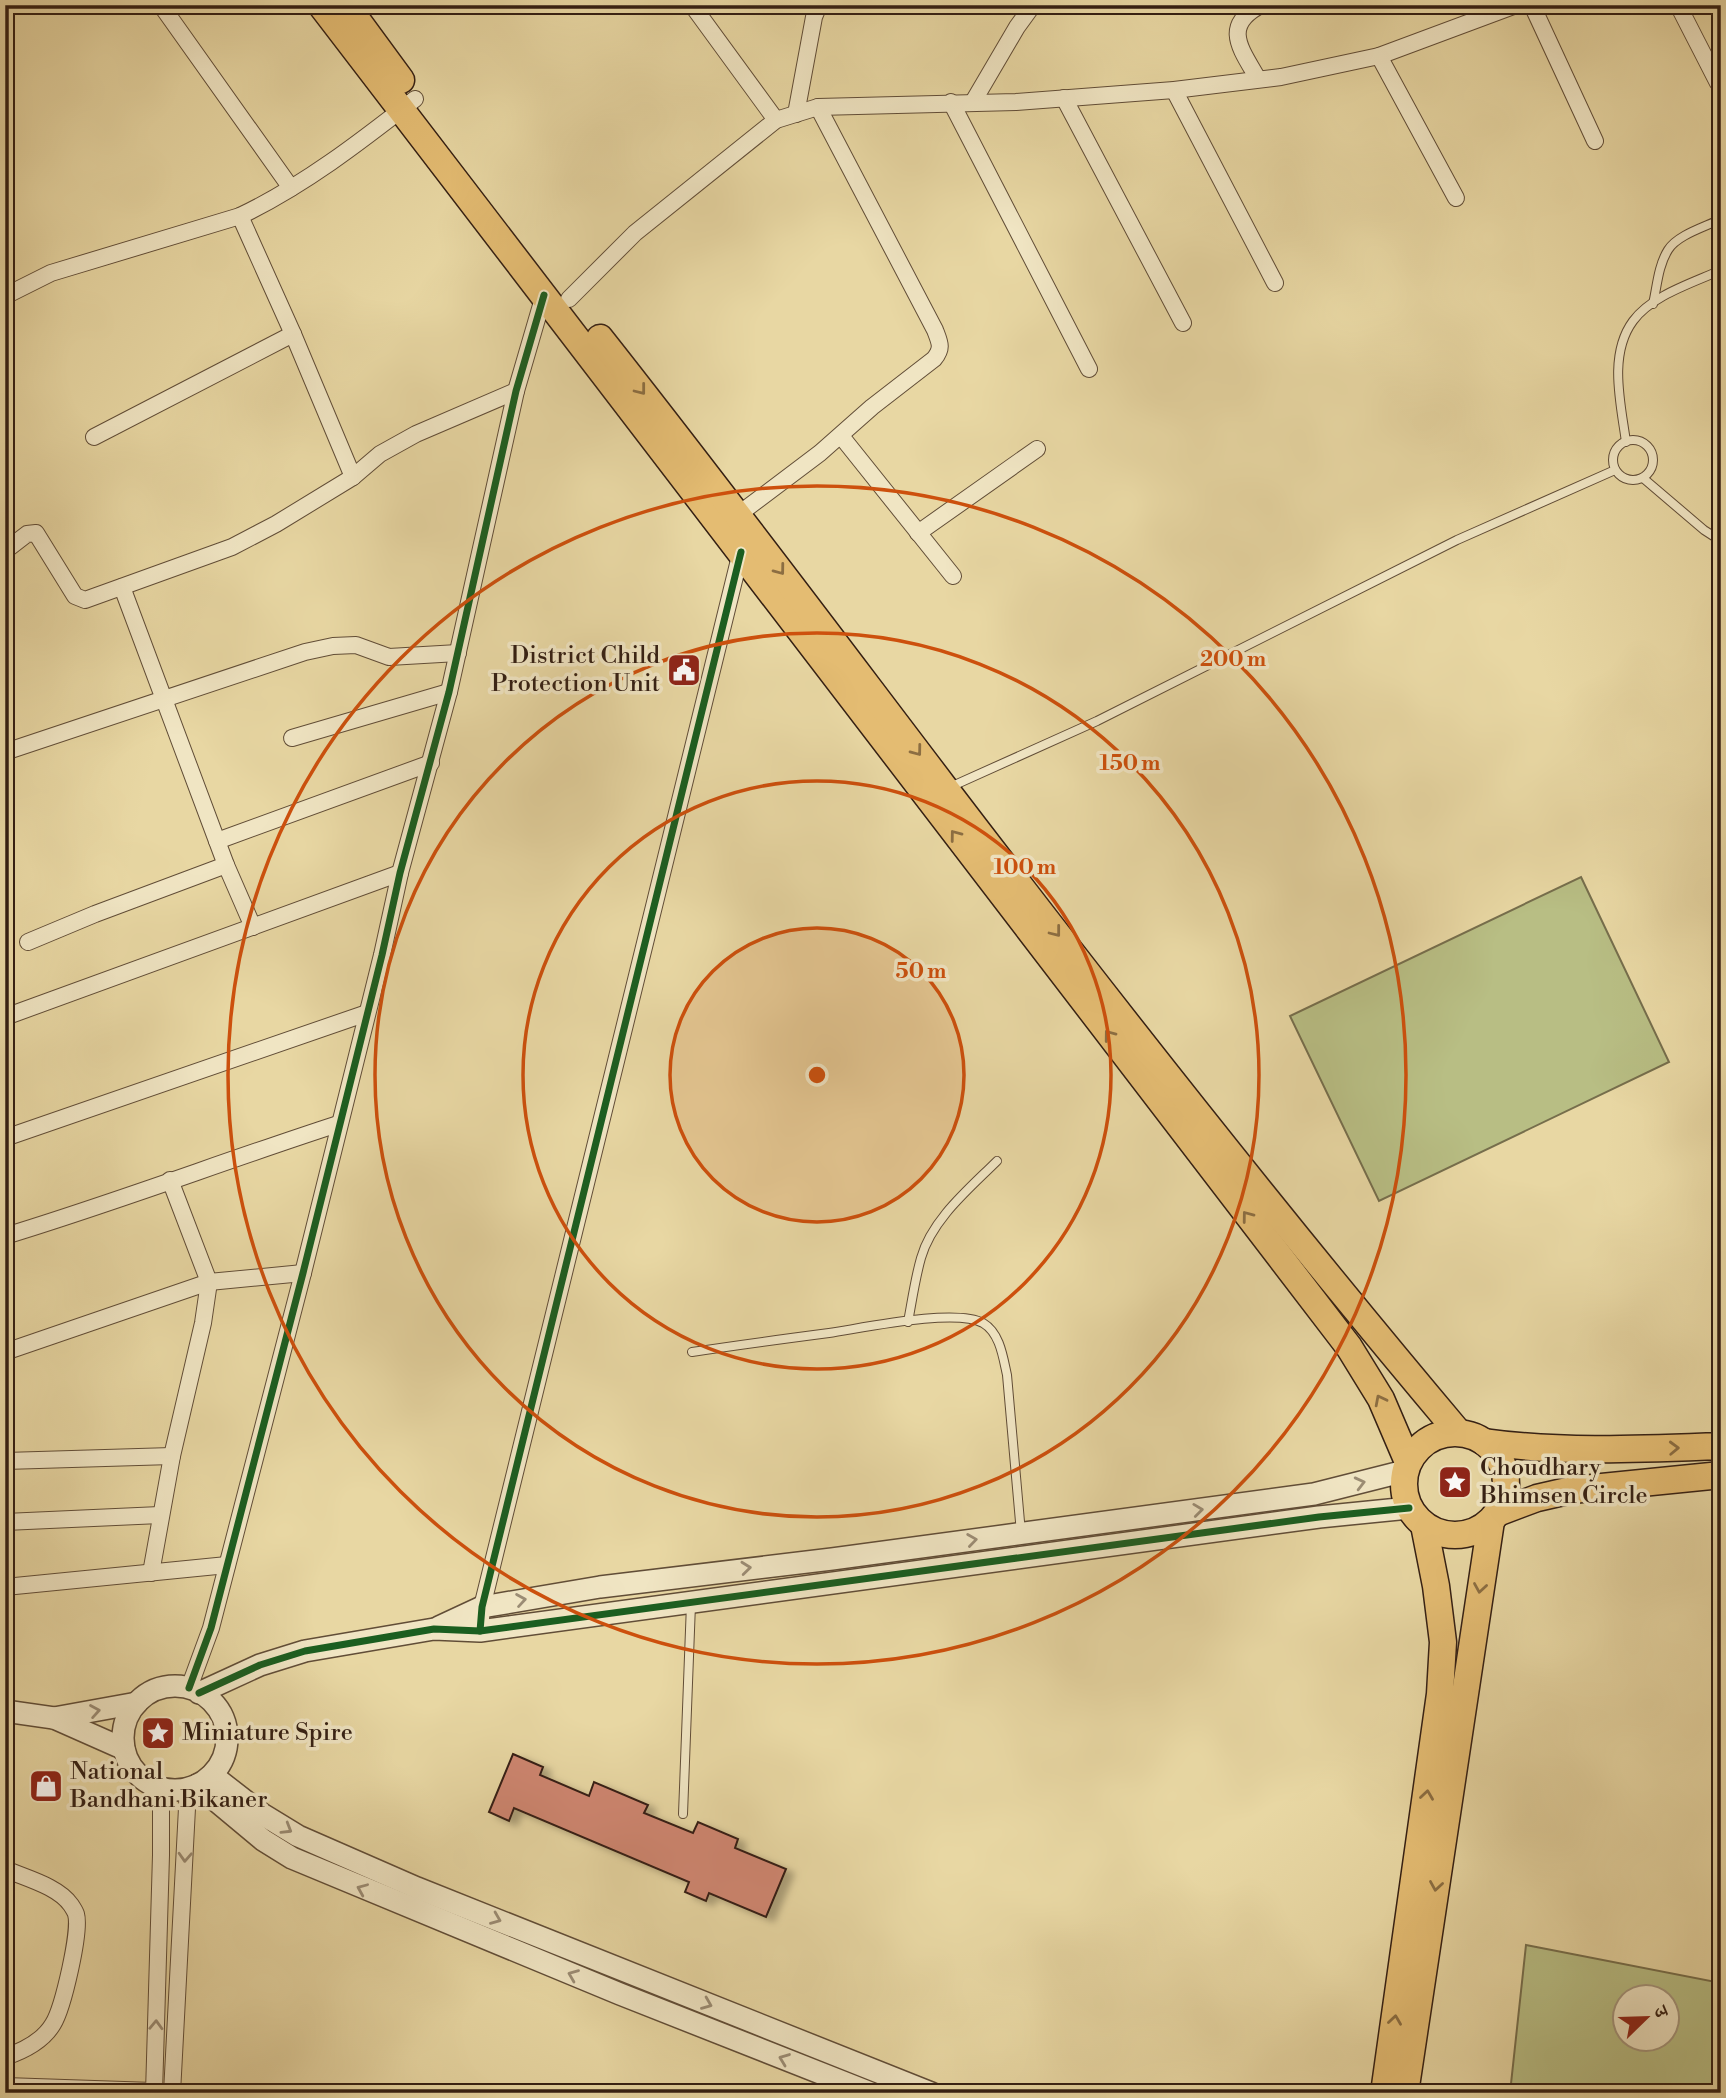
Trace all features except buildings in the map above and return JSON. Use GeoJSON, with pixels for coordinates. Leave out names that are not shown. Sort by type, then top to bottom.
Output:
{"type":"FeatureCollection","features":[{"type":"Feature","properties":{"kind":"main road"},"geometry":{"type":"LineString","coordinates":[[321,5],[408,104],[556,297],[741,552],[1326,1274],[1458,1432]]}},
{"type":"Feature","properties":{"kind":"main road"},"geometry":{"type":"LineString","coordinates":[[346,5],[408,104]]}},
{"type":"Feature","properties":{"kind":"main road"},"geometry":{"type":"LineString","coordinates":[[556,297],[739,514],[936,793],[1349,1347],[1381,1399],[1406,1467]]}},
{"type":"Feature","properties":{"kind":"main road"},"geometry":{"type":"LineString","coordinates":[[1384,2093],[1440,1694],[1443,1642],[1436,1586],[1416,1516],[1403,1489],[1406,1467],[1422,1444],[1434,1436],[1458,1432],[1484,1442],[1498,1456],[1506,1484],[1504,1498],[1494,1517],[1405,2093]]}},
{"type":"Feature","properties":{"kind":"main road"},"geometry":{"type":"LineString","coordinates":[[1484,1442],[1527,1448],[1721,1447]]}},
{"type":"Feature","properties":{"kind":"main road"},"geometry":{"type":"LineString","coordinates":[[1416,1516],[1439,1534],[1455,1536],[1481,1529],[1494,1517],[1537,1499],[1572,1490],[1721,1475]]}},
{"type":"Feature","properties":{"kind":"street"},"geometry":{"type":"LineString","coordinates":[[161,5],[291,188]]}},
{"type":"Feature","properties":{"kind":"street"},"geometry":{"type":"LineString","coordinates":[[692,5],[776,120]]}},
{"type":"Feature","properties":{"kind":"street"},"geometry":{"type":"LineString","coordinates":[[974,102],[1017,27],[1033,5]]}},
{"type":"Feature","properties":{"kind":"street"},"geometry":{"type":"LineString","coordinates":[[1258,79],[1236,34],[1237,24],[1261,5]]}},
{"type":"Feature","properties":{"kind":"street"},"geometry":{"type":"LineString","coordinates":[[194,1691],[303,1273],[400,873],[449,692],[516,391],[556,297],[776,120],[818,107],[1064,98],[1174,90],[1281,77],[1379,55],[1516,5]]}},
{"type":"Feature","properties":{"kind":"street"},"geometry":{"type":"LineString","coordinates":[[1532,5],[1595,141]]}},
{"type":"Feature","properties":{"kind":"street"},"geometry":{"type":"LineString","coordinates":[[1678,5],[1718,83]]}},
{"type":"Feature","properties":{"kind":"street"},"geometry":{"type":"LineString","coordinates":[[796,114],[813,9]]}},
{"type":"Feature","properties":{"kind":"street"},"geometry":{"type":"LineString","coordinates":[[1379,55],[1456,198]]}},
{"type":"Feature","properties":{"kind":"street"},"geometry":{"type":"LineString","coordinates":[[1174,90],[1275,283]]}},
{"type":"Feature","properties":{"kind":"street"},"geometry":{"type":"LineString","coordinates":[[1064,98],[1184,323]]}},
{"type":"Feature","properties":{"kind":"street"},"geometry":{"type":"LineString","coordinates":[[951,102],[1089,369]]}},
{"type":"Feature","properties":{"kind":"street"},"geometry":{"type":"LineString","coordinates":[[5,296],[51,273],[240,216],[291,188],[408,104]]}},
{"type":"Feature","properties":{"kind":"street"},"geometry":{"type":"LineString","coordinates":[[739,514],[841,436],[872,407],[934,359],[940,351],[941,343],[818,107]]}},
{"type":"Feature","properties":{"kind":"street"},"geometry":{"type":"LineString","coordinates":[[240,216],[353,477]]}},
{"type":"Feature","properties":{"kind":"street"},"geometry":{"type":"LineString","coordinates":[[94,437],[293,334]]}},
{"type":"Feature","properties":{"kind":"street"},"geometry":{"type":"LineString","coordinates":[[5,551],[27,534],[36,533],[75,596],[85,600],[232,547],[276,524],[353,477],[380,454],[416,434],[516,391]]}},
{"type":"Feature","properties":{"kind":"street"},"geometry":{"type":"LineString","coordinates":[[841,436],[953,576]]}},
{"type":"Feature","properties":{"kind":"street"},"geometry":{"type":"LineString","coordinates":[[918,533],[1037,449]]}},
{"type":"Feature","properties":{"kind":"street"},"geometry":{"type":"LineString","coordinates":[[480,1631],[482,1607],[741,552]]}},
{"type":"Feature","properties":{"kind":"street"},"geometry":{"type":"LineString","coordinates":[[122,587],[226,865],[253,927]]}},
{"type":"Feature","properties":{"kind":"street"},"geometry":{"type":"LineString","coordinates":[[5,752],[294,655],[333,646],[356,645],[389,657],[458,653]]}},
{"type":"Feature","properties":{"kind":"street"},"geometry":{"type":"LineString","coordinates":[[292,738],[449,692]]}},
{"type":"Feature","properties":{"kind":"street"},"geometry":{"type":"LineString","coordinates":[[217,841],[431,763]]}},
{"type":"Feature","properties":{"kind":"street"},"geometry":{"type":"LineString","coordinates":[[28,943],[95,914],[226,865]]}},
{"type":"Feature","properties":{"kind":"street"},"geometry":{"type":"LineString","coordinates":[[5,1017],[400,873]]}},
{"type":"Feature","properties":{"kind":"street"},"geometry":{"type":"LineString","coordinates":[[5,1138],[367,1013]]}},
{"type":"Feature","properties":{"kind":"street"},"geometry":{"type":"LineString","coordinates":[[5,1236],[91,1210],[170,1180],[338,1124]]}},
{"type":"Feature","properties":{"kind":"street"},"geometry":{"type":"LineString","coordinates":[[151,1573],[160,1515],[203,1323],[209,1282],[170,1180]]}},
{"type":"Feature","properties":{"kind":"street"},"geometry":{"type":"LineString","coordinates":[[5,1352],[209,1282],[303,1273]]}},
{"type":"Feature","properties":{"kind":"street"},"geometry":{"type":"LineString","coordinates":[[5,1461],[172,1456]]}},
{"type":"Feature","properties":{"kind":"street"},"geometry":{"type":"LineString","coordinates":[[434,1629],[482,1607],[600,1587],[1314,1494],[1406,1467]]}},
{"type":"Feature","properties":{"kind":"street"},"geometry":{"type":"LineString","coordinates":[[5,1522],[160,1515]]}},
{"type":"Feature","properties":{"kind":"street"},"geometry":{"type":"LineString","coordinates":[[194,1691],[218,1710],[224,1722],[227,1736],[223,1757],[199,1783],[174,1790],[160,1788],[137,1773],[124,1749],[125,1723],[136,1703],[166,1687],[194,1691],[305,1651],[434,1629],[480,1631],[1306,1519],[1416,1516]]}},
{"type":"Feature","properties":{"kind":"street"},"geometry":{"type":"LineString","coordinates":[[5,1587],[227,1565]]}},
{"type":"Feature","properties":{"kind":"street"},"geometry":{"type":"LineString","coordinates":[[54,1718],[136,1703]]}},
{"type":"Feature","properties":{"kind":"street"},"geometry":{"type":"LineString","coordinates":[[5,1711],[54,1718],[124,1749]]}},
{"type":"Feature","properties":{"kind":"street"},"geometry":{"type":"LineString","coordinates":[[199,1783],[262,1814],[298,1836],[876,2087],[932,2093]]}},
{"type":"Feature","properties":{"kind":"street"},"geometry":{"type":"LineString","coordinates":[[172,2093],[199,1783]]}},
{"type":"Feature","properties":{"kind":"street"},"geometry":{"type":"LineString","coordinates":[[5,2086],[154,2092],[161,1855],[160,1788]]}},
{"type":"Feature","properties":{"kind":"street"},"geometry":{"type":"LineString","coordinates":[[5,1869],[59,1893],[69,1902],[76,1915],[64,2000],[53,2024],[41,2038],[19,2053],[5,2057]]}},
{"type":"Feature","properties":{"kind":"lane"},"geometry":{"type":"LineString","coordinates":[[1653,304],[1662,264],[1669,248],[1677,241],[1721,219]]}},
{"type":"Feature","properties":{"kind":"lane"},"geometry":{"type":"LineString","coordinates":[[1626,442],[1618,386],[1619,362],[1632,322],[1653,304],[1721,270]]}},
{"type":"Feature","properties":{"kind":"lane"},"geometry":{"type":"LineString","coordinates":[[1639,441],[1650,450],[1653,462],[1648,474],[1643,478],[1624,479],[1615,470],[1615,450],[1626,442],[1639,441]]}},
{"type":"Feature","properties":{"kind":"lane"},"geometry":{"type":"LineString","coordinates":[[936,793],[1097,721],[1457,540],[1615,470]]}},
{"type":"Feature","properties":{"kind":"lane"},"geometry":{"type":"LineString","coordinates":[[1643,478],[1703,530],[1721,541]]}},
{"type":"Feature","properties":{"kind":"lane"},"geometry":{"type":"LineString","coordinates":[[908,1322],[921,1256],[935,1230],[956,1203],[997,1161]]}},
{"type":"Feature","properties":{"kind":"lane"},"geometry":{"type":"LineString","coordinates":[[692,1352],[908,1322],[967,1319],[983,1324],[994,1334],[1002,1351],[1007,1375],[1021,1533]]}},
{"type":"Feature","properties":{"kind":"lane"},"geometry":{"type":"LineString","coordinates":[[683,1814],[691,1601]]}},
{"type":"Feature","properties":{"kind":"green space"},"geometry":{"type":"Polygon","coordinates":[[[1581,877],[1669,1062],[1379,1201],[1290,1016],[1581,877]]]}},
{"type":"Feature","properties":{"kind":"green space"},"geometry":{"type":"Polygon","coordinates":[[[1526,1945],[1721,1983],[1721,2093],[1510,2093],[1526,1945]]]}},
{"type":"Feature","properties":{"kind":"cycle path"},"geometry":{"type":"LineString","coordinates":[[189,1688],[211,1628],[303,1273],[400,873],[449,692],[516,391],[544,295]]}},
{"type":"Feature","properties":{"kind":"cycle path"},"geometry":{"type":"LineString","coordinates":[[480,1631],[482,1607],[741,552]]}},
{"type":"Feature","properties":{"kind":"cycle path"},"geometry":{"type":"LineString","coordinates":[[199,1693],[260,1665],[305,1651],[434,1629],[480,1631],[1319,1517],[1409,1508]]}},
{"type":"Feature","properties":{"kind":"place","name":"District Child Protection Unit"},"geometry":{"type":"Point","coordinates":[684,670]}},
{"type":"Feature","properties":{"kind":"place","name":"Choudhary Bhimsen Circle"},"geometry":{"type":"Point","coordinates":[1455,1482]}},
{"type":"Feature","properties":{"kind":"place","name":"Miniature Spire"},"geometry":{"type":"Point","coordinates":[158,1733]}},
{"type":"Feature","properties":{"kind":"place","name":"National Bandhani Bikaner"},"geometry":{"type":"Point","coordinates":[46,1786]}}]}
